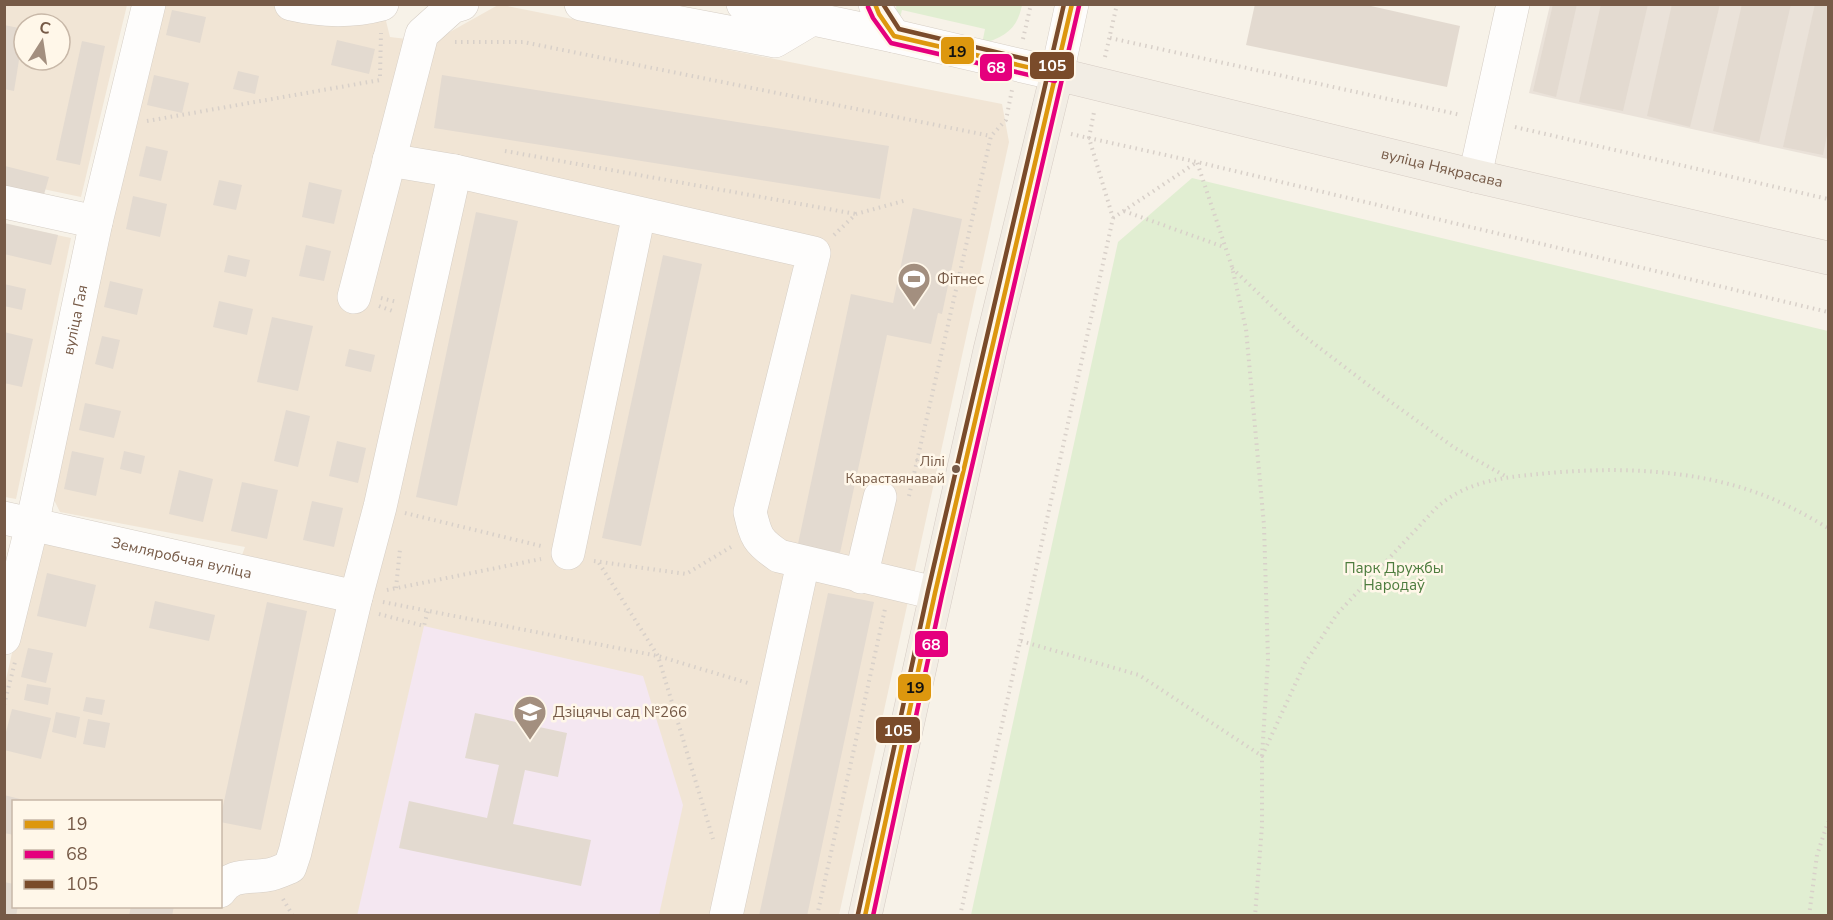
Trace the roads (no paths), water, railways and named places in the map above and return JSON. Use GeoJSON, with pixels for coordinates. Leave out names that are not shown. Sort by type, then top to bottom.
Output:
{"type":"FeatureCollection","features":[{"type":"Feature","properties":{"kind":"main road","name":"вуліца Някрасава"},"geometry":{"type":"LineString","coordinates":[[1057,74],[1474,176],[1828,258]]}},
{"type":"Feature","properties":{"kind":"main road"},"geometry":{"type":"LineString","coordinates":[[864,915],[990,350],[1057,74]]}},
{"type":"Feature","properties":{"kind":"street","name":"вуліца Гая"},"geometry":{"type":"LineString","coordinates":[[11,646],[18,522],[96,222],[149,4]]}},
{"type":"Feature","properties":{"kind":"street"},"geometry":{"type":"LineString","coordinates":[[291,4],[309,8],[346,10],[382,4]]}},
{"type":"Feature","properties":{"kind":"street"},"geometry":{"type":"LineString","coordinates":[[354,297],[422,34],[452,7],[462,4]]}},
{"type":"Feature","properties":{"kind":"street"},"geometry":{"type":"LineString","coordinates":[[581,4],[775,41],[810,12]]}},
{"type":"Feature","properties":{"kind":"street"},"geometry":{"type":"LineString","coordinates":[[743,4],[810,12],[894,36],[1057,74],[1072,4]]}},
{"type":"Feature","properties":{"kind":"street"},"geometry":{"type":"LineString","coordinates":[[875,4],[894,36]]}},
{"type":"Feature","properties":{"kind":"street"},"geometry":{"type":"LineString","coordinates":[[1474,176],[1513,4]]}},
{"type":"Feature","properties":{"kind":"street"},"geometry":{"type":"LineString","coordinates":[[389,160],[454,171],[814,253],[750,512],[755,533],[762,544],[779,556],[935,593]]}},
{"type":"Feature","properties":{"kind":"street"},"geometry":{"type":"LineString","coordinates":[[222,889],[230,879],[248,875],[268,875],[290,867],[380,507],[454,171]]}},
{"type":"Feature","properties":{"kind":"street"},"geometry":{"type":"LineString","coordinates":[[4,202],[96,222]]}},
{"type":"Feature","properties":{"kind":"street"},"geometry":{"type":"LineString","coordinates":[[583,558],[639,214]]}},
{"type":"Feature","properties":{"kind":"street"},"geometry":{"type":"LineString","coordinates":[[861,577],[879,496]]}},
{"type":"Feature","properties":{"kind":"street","name":"Земляробчая вуліца"},"geometry":{"type":"LineString","coordinates":[[18,522],[355,602]]}},
{"type":"Feature","properties":{"kind":"street"},"geometry":{"type":"LineString","coordinates":[[726,915],[803,563]]}},
{"type":"Feature","properties":{"kind":"place","name":"Фітнес"},"geometry":{"type":"Point","coordinates":[914,308]}},
{"type":"Feature","properties":{"kind":"place","name":"Лілі Карастаянавай"},"geometry":{"type":"Point","coordinates":[956,469]}},
{"type":"Feature","properties":{"kind":"place","name":"Дзіцячы сад №266"},"geometry":{"type":"Point","coordinates":[530,741]}},
{"type":"Feature","properties":{"kind":"park label","name":"Парк Дружбы Народаў"},"geometry":{"type":"Point","coordinates":[1394,576]}}]}
